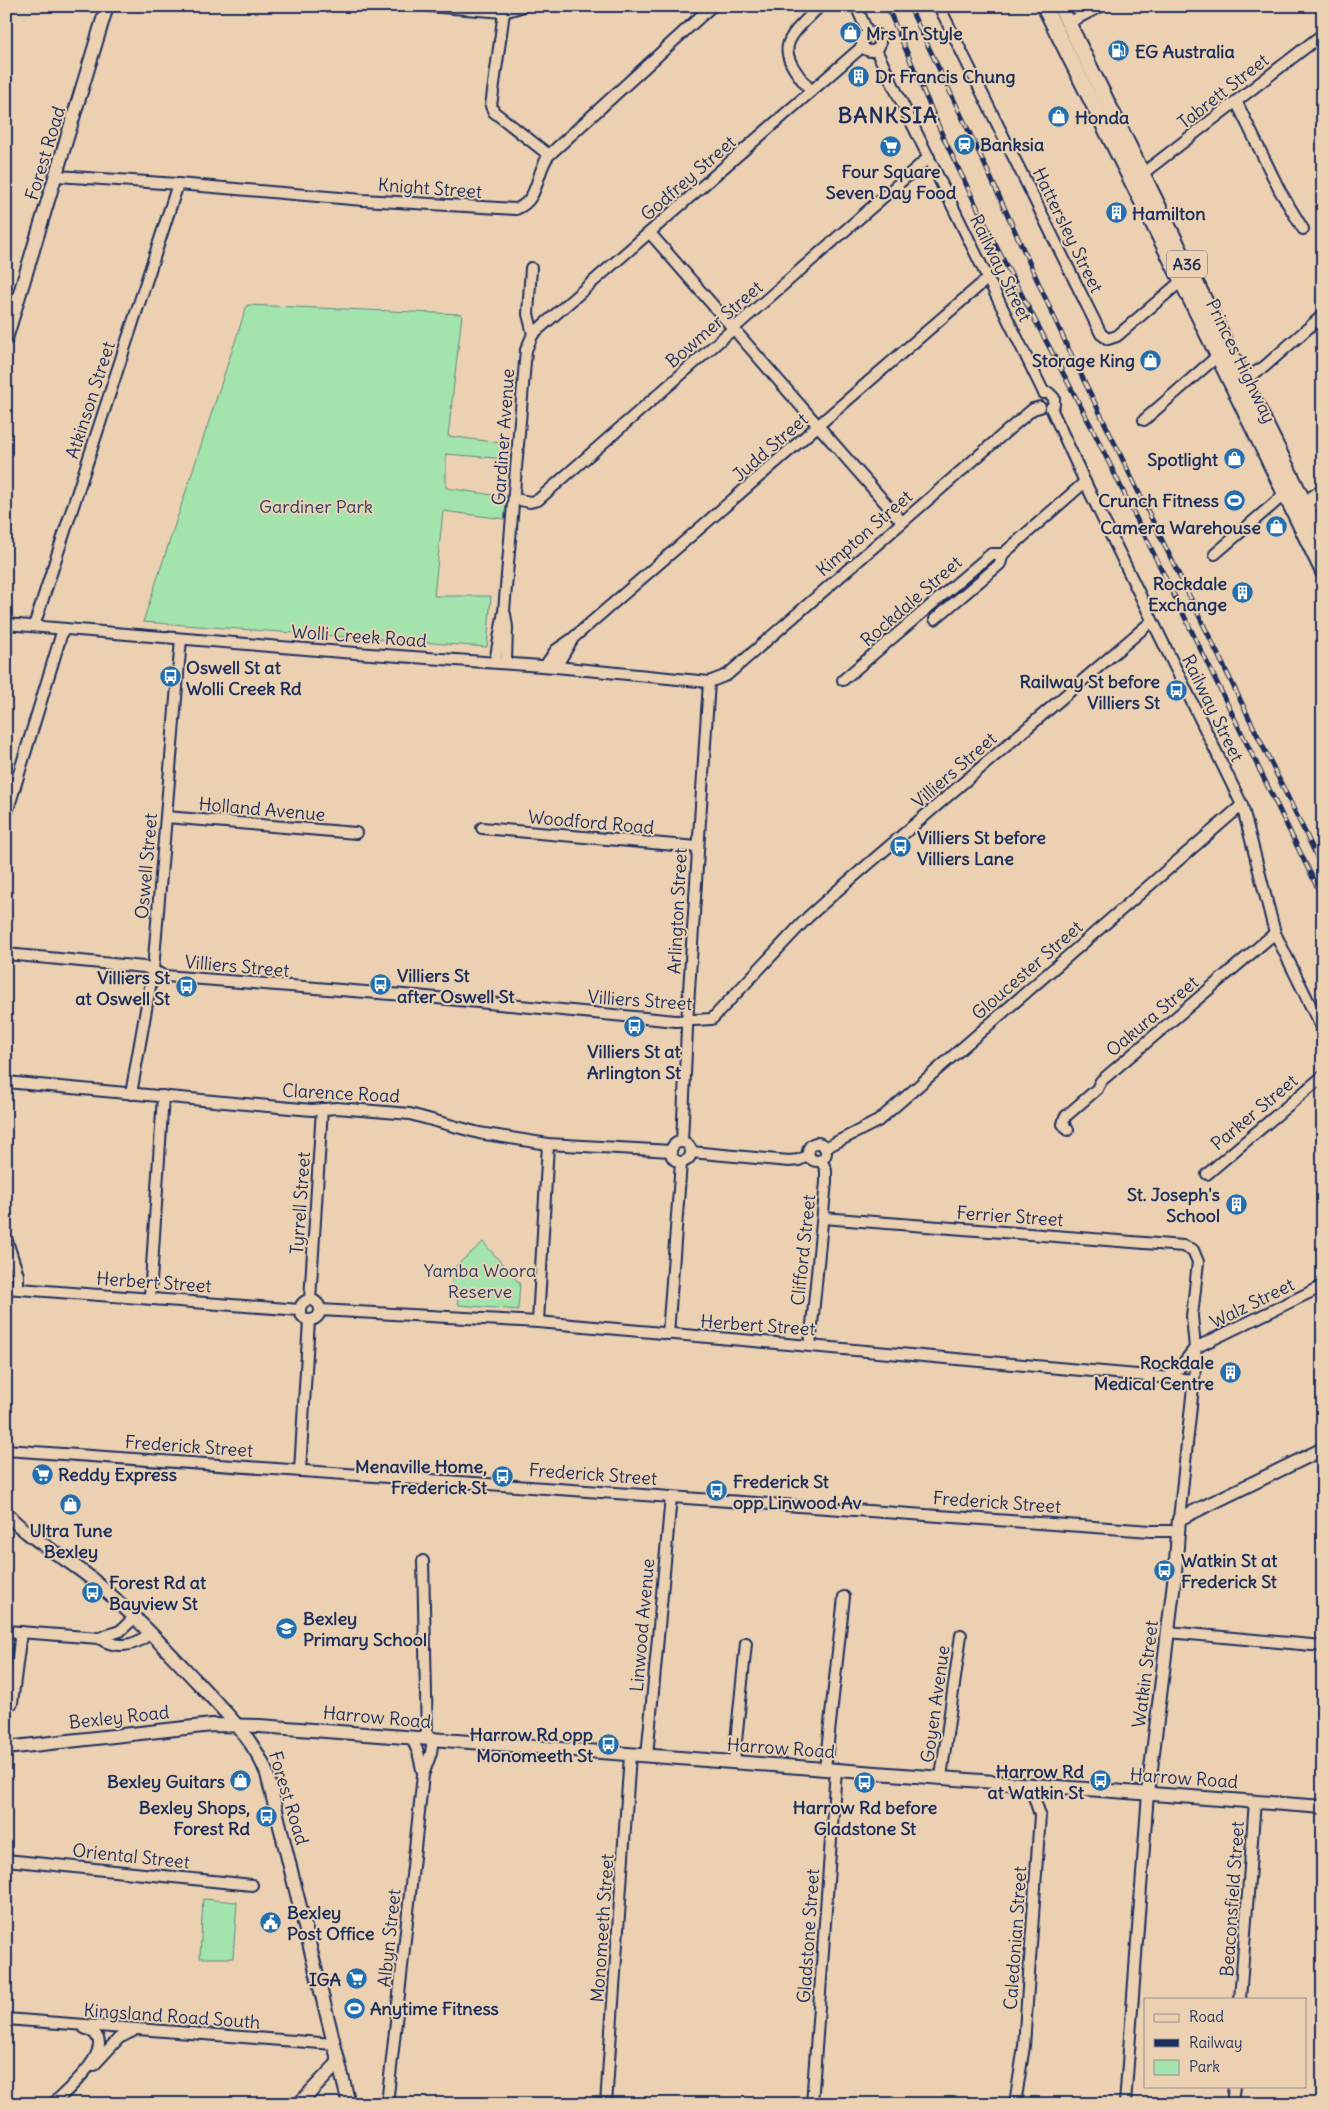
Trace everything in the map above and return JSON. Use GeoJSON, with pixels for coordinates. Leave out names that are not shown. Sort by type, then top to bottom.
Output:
{"type":"FeatureCollection","features":[{"type":"Feature","properties":{"kind":"highway","name":"Princes Highway"},"geometry":{"type":"LineString","coordinates":[[1044,6],[1186,276],[1228,347],[1237,383],[1285,494],[1299,508],[1323,541]]}},
{"type":"Feature","properties":{"kind":"highway","name":"Princes Highway"},"geometry":{"type":"LineString","coordinates":[[1060,6],[1142,174],[1186,276],[1217,357],[1237,383],[1299,508],[1323,572]]}},
{"type":"Feature","properties":{"kind":"main road","name":"Forest Road"},"geometry":{"type":"LineString","coordinates":[[6,339],[107,6]]}},
{"type":"Feature","properties":{"kind":"main road"},"geometry":{"type":"LineString","coordinates":[[1299,508],[1323,490]]}},
{"type":"Feature","properties":{"kind":"main road","name":"Frederick Street"},"geometry":{"type":"LineString","coordinates":[[1179,1524],[1323,1449]]}},
{"type":"Feature","properties":{"kind":"main road","name":"Forest Road"},"geometry":{"type":"LineString","coordinates":[[6,1513],[17,1524],[93,1580],[150,1633],[256,1748],[267,1774],[349,2104]]}},
{"type":"Feature","properties":{"kind":"main road","name":"Watkin Street"},"geometry":{"type":"LineString","coordinates":[[1148,1793],[1179,1524]]}},
{"type":"Feature","properties":{"kind":"main road","name":"Bexley Road"},"geometry":{"type":"LineString","coordinates":[[6,1748],[212,1725],[236,1726]]}},
{"type":"Feature","properties":{"kind":"main road","name":"Harrow Road"},"geometry":{"type":"LineString","coordinates":[[236,1726],[430,1738],[630,1755],[1323,1807]]}},
{"type":"Feature","properties":{"kind":"main road"},"geometry":{"type":"LineString","coordinates":[[299,2104],[338,2063]]}},
{"type":"Feature","properties":{"kind":"street"},"geometry":{"type":"LineString","coordinates":[[427,6],[500,10],[524,6]]}},
{"type":"Feature","properties":{"kind":"street","name":"Knight Street"},"geometry":{"type":"LineString","coordinates":[[57,176],[363,200],[516,209],[526,203],[534,194],[541,168],[549,155],[712,6]]}},
{"type":"Feature","properties":{"kind":"street"},"geometry":{"type":"LineString","coordinates":[[811,91],[791,66],[787,50],[792,34],[820,6]]}},
{"type":"Feature","properties":{"kind":"street"},"geometry":{"type":"LineString","coordinates":[[856,6],[868,33]]}},
{"type":"Feature","properties":{"kind":"street","name":"Hattersley Street"},"geometry":{"type":"LineString","coordinates":[[940,6],[1101,334],[1108,338],[1116,336],[1186,276]]}},
{"type":"Feature","properties":{"kind":"street"},"geometry":{"type":"LineString","coordinates":[[1068,23],[1101,6]]}},
{"type":"Feature","properties":{"kind":"street"},"geometry":{"type":"LineString","coordinates":[[500,10],[491,106],[494,112],[549,155]]}},
{"type":"Feature","properties":{"kind":"street"},"geometry":{"type":"LineString","coordinates":[[868,33],[874,33],[880,39],[880,45],[876,50],[867,50],[863,46],[862,40],[868,33]]}},
{"type":"Feature","properties":{"kind":"street","name":"Tabrett Street"},"geometry":{"type":"LineString","coordinates":[[1142,174],[1323,34]]}},
{"type":"Feature","properties":{"kind":"street","name":"Godfrey Street"},"geometry":{"type":"LineString","coordinates":[[533,334],[863,46]]}},
{"type":"Feature","properties":{"kind":"street","name":"Railway Street"},"geometry":{"type":"LineString","coordinates":[[876,50],[1044,393]]}},
{"type":"Feature","properties":{"kind":"street"},"geometry":{"type":"LineString","coordinates":[[1236,101],[1280,191],[1303,229]]}},
{"type":"Feature","properties":{"kind":"street","name":"Bowmer Street"},"geometry":{"type":"LineString","coordinates":[[515,499],[530,502],[538,500],[929,157]]}},
{"type":"Feature","properties":{"kind":"street","name":"Atkinson Street"},"geometry":{"type":"LineString","coordinates":[[34,626],[178,184]]}},
{"type":"Feature","properties":{"kind":"street"},"geometry":{"type":"LineString","coordinates":[[650,233],[732,330],[902,522]]}},
{"type":"Feature","properties":{"kind":"street","name":"Gardiner Avenue"},"geometry":{"type":"LineString","coordinates":[[495,662],[504,611],[515,499],[526,350],[533,334],[528,314],[531,268]]}},
{"type":"Feature","properties":{"kind":"street","name":"Judd Street"},"geometry":{"type":"LineString","coordinates":[[545,666],[556,650],[572,639],[818,428],[987,279]]}},
{"type":"Feature","properties":{"kind":"street"},"geometry":{"type":"LineString","coordinates":[[1237,383],[1264,367],[1323,315]]}},
{"type":"Feature","properties":{"kind":"street"},"geometry":{"type":"LineString","coordinates":[[1144,420],[1228,347]]}},
{"type":"Feature","properties":{"kind":"street"},"geometry":{"type":"LineString","coordinates":[[1044,393],[1054,398],[1052,408],[1044,409],[1040,406],[1039,398],[1044,393]]}},
{"type":"Feature","properties":{"kind":"street","name":"Kimpton Street"},"geometry":{"type":"LineString","coordinates":[[709,682],[727,675],[1033,409],[1040,406]]}},
{"type":"Feature","properties":{"kind":"street","name":"Railway Street"},"geometry":{"type":"LineString","coordinates":[[1052,408],[1085,482],[1242,805],[1275,933],[1323,1031]]}},
{"type":"Feature","properties":{"kind":"street","name":"Rockdale Street"},"geometry":{"type":"LineString","coordinates":[[935,619],[1000,564],[1003,554],[1085,482]]}},
{"type":"Feature","properties":{"kind":"street"},"geometry":{"type":"LineString","coordinates":[[1215,554],[1285,494]]}},
{"type":"Feature","properties":{"kind":"street","name":"Rockdale Street"},"geometry":{"type":"LineString","coordinates":[[843,680],[990,554],[1003,554]]}},
{"type":"Feature","properties":{"kind":"street","name":"Gardiner Avenue"},"geometry":{"type":"LineString","coordinates":[[504,611],[507,627],[506,662]]}},
{"type":"Feature","properties":{"kind":"street","name":"Villiers Street"},"geometry":{"type":"LineString","coordinates":[[6,954],[144,967],[164,976],[416,996],[687,1022],[712,1019],[815,911],[1152,621]]}},
{"type":"Feature","properties":{"kind":"street","name":"Wolli Creek Road"},"geometry":{"type":"LineString","coordinates":[[6,624],[181,639],[556,666],[709,682]]}},
{"type":"Feature","properties":{"kind":"street"},"geometry":{"type":"LineString","coordinates":[[6,816],[63,629]]}},
{"type":"Feature","properties":{"kind":"street","name":"Oswell Street"},"geometry":{"type":"LineString","coordinates":[[131,1094],[153,970],[181,639]]}},
{"type":"Feature","properties":{"kind":"street","name":"Judd Street"},"geometry":{"type":"LineString","coordinates":[[556,666],[572,639]]}},
{"type":"Feature","properties":{"kind":"street","name":"Arlington Street"},"geometry":{"type":"LineString","coordinates":[[682,1142],[697,847],[709,682]]}},
{"type":"Feature","properties":{"kind":"street","name":"Gloucester Street"},"geometry":{"type":"LineString","coordinates":[[825,1148],[878,1121],[1242,805]]}},
{"type":"Feature","properties":{"kind":"street","name":"Holland Avenue"},"geometry":{"type":"LineString","coordinates":[[166,817],[356,833]]}},
{"type":"Feature","properties":{"kind":"street","name":"Woodford Road"},"geometry":{"type":"LineString","coordinates":[[482,828],[697,847]]}},
{"type":"Feature","properties":{"kind":"street","name":"Oakura Street"},"geometry":{"type":"LineString","coordinates":[[1068,1130],[1063,1124],[1064,1119],[1097,1089],[1101,1081],[1275,933]]}},
{"type":"Feature","properties":{"kind":"street","name":"Parker Street"},"geometry":{"type":"LineString","coordinates":[[1206,1174],[1323,1076]]}},
{"type":"Feature","properties":{"kind":"street","name":"Clarence Road"},"geometry":{"type":"LineString","coordinates":[[6,1082],[131,1094],[410,1114],[479,1133],[548,1144],[670,1152]]}},
{"type":"Feature","properties":{"kind":"street"},"geometry":{"type":"LineString","coordinates":[[150,1297],[163,1096]]}},
{"type":"Feature","properties":{"kind":"street","name":"Tyrrell Street"},"geometry":{"type":"LineString","coordinates":[[310,1300],[322,1109]]}},
{"type":"Feature","properties":{"kind":"street"},"geometry":{"type":"LineString","coordinates":[[682,1142],[688,1146],[691,1152],[688,1160],[681,1163],[673,1159],[670,1152],[674,1144],[682,1142]]}},
{"type":"Feature","properties":{"kind":"street"},"geometry":{"type":"LineString","coordinates":[[538,1322],[548,1144]]}},
{"type":"Feature","properties":{"kind":"street"},"geometry":{"type":"LineString","coordinates":[[814,1144],[820,1144],[825,1148],[825,1157],[821,1160],[812,1159],[809,1155],[809,1148],[814,1144]]}},
{"type":"Feature","properties":{"kind":"street"},"geometry":{"type":"LineString","coordinates":[[691,1152],[789,1161],[799,1160],[809,1155]]}},
{"type":"Feature","properties":{"kind":"street","name":"Clifford Street"},"geometry":{"type":"LineString","coordinates":[[810,1345],[826,1170],[821,1160]]}},
{"type":"Feature","properties":{"kind":"street"},"geometry":{"type":"LineString","coordinates":[[668,1334],[681,1163]]}},
{"type":"Feature","properties":{"kind":"street","name":"Ferrier Street"},"geometry":{"type":"LineString","coordinates":[[823,1218],[1183,1246],[1193,1250]]}},
{"type":"Feature","properties":{"kind":"street"},"geometry":{"type":"LineString","coordinates":[[6,1238],[18,1275],[18,1288]]}},
{"type":"Feature","properties":{"kind":"street","name":"Watkin Street"},"geometry":{"type":"LineString","coordinates":[[1179,1524],[1194,1380],[1195,1348],[1192,1316],[1198,1262],[1193,1250]]}},
{"type":"Feature","properties":{"kind":"street","name":"Walz Street"},"geometry":{"type":"LineString","coordinates":[[1195,1348],[1323,1286]]}},
{"type":"Feature","properties":{"kind":"street","name":"Herbert Street"},"geometry":{"type":"LineString","coordinates":[[6,1288],[150,1297],[300,1310]]}},
{"type":"Feature","properties":{"kind":"street"},"geometry":{"type":"LineString","coordinates":[[310,1300],[318,1303],[320,1310],[317,1318],[309,1320],[302,1317],[300,1310],[303,1303],[310,1300]]}},
{"type":"Feature","properties":{"kind":"street","name":"Herbert Street"},"geometry":{"type":"LineString","coordinates":[[320,1310],[538,1322],[1194,1380]]}},
{"type":"Feature","properties":{"kind":"street"},"geometry":{"type":"LineString","coordinates":[[300,1471],[309,1320]]}},
{"type":"Feature","properties":{"kind":"street"},"geometry":{"type":"LineString","coordinates":[[1168,1378],[1177,1371],[1195,1348]]}},
{"type":"Feature","properties":{"kind":"street","name":"Frederick Street"},"geometry":{"type":"LineString","coordinates":[[6,1450],[1151,1531],[1179,1524]]}},
{"type":"Feature","properties":{"kind":"street","name":"Linwood Avenue"},"geometry":{"type":"LineString","coordinates":[[647,1756],[671,1497]]}},
{"type":"Feature","properties":{"kind":"street","name":"Albyn Street"},"geometry":{"type":"LineString","coordinates":[[387,2104],[424,1775],[431,1753],[423,1561]]}},
{"type":"Feature","properties":{"kind":"street","name":"Gladstone Street"},"geometry":{"type":"LineString","coordinates":[[812,2104],[830,1769],[844,1597]]}},
{"type":"Feature","properties":{"kind":"street"},"geometry":{"type":"LineString","coordinates":[[6,1631],[99,1638],[120,1631],[134,1618]]}},
{"type":"Feature","properties":{"kind":"street"},"geometry":{"type":"LineString","coordinates":[[12,1704],[21,1632]]}},
{"type":"Feature","properties":{"kind":"street"},"geometry":{"type":"LineString","coordinates":[[1168,1632],[1323,1646]]}},
{"type":"Feature","properties":{"kind":"street"},"geometry":{"type":"LineString","coordinates":[[99,1638],[108,1644],[131,1645],[138,1643],[150,1633]]}},
{"type":"Feature","properties":{"kind":"street","name":"Goyen Avenue"},"geometry":{"type":"LineString","coordinates":[[941,1777],[961,1635]]}},
{"type":"Feature","properties":{"kind":"street"},"geometry":{"type":"LineString","coordinates":[[734,1762],[746,1643]]}},
{"type":"Feature","properties":{"kind":"street","name":"Albyn Street"},"geometry":{"type":"LineString","coordinates":[[411,1737],[418,1752],[424,1775]]}},
{"type":"Feature","properties":{"kind":"street","name":"Monomeeth Street"},"geometry":{"type":"LineString","coordinates":[[606,2104],[630,1755]]}},
{"type":"Feature","properties":{"kind":"street","name":"Caledonian Street"},"geometry":{"type":"LineString","coordinates":[[1017,2101],[1024,2046],[1040,1816],[1030,1785]]}},
{"type":"Feature","properties":{"kind":"street","name":"Watkin Street"},"geometry":{"type":"LineString","coordinates":[[1125,2104],[1148,1793]]}},
{"type":"Feature","properties":{"kind":"street","name":"Beaconsfield Street"},"geometry":{"type":"LineString","coordinates":[[1240,1998],[1255,1801]]}},
{"type":"Feature","properties":{"kind":"street","name":"Oriental Street"},"geometry":{"type":"LineString","coordinates":[[6,1860],[252,1885]]}},
{"type":"Feature","properties":{"kind":"street","name":"Kingsland Road South"},"geometry":{"type":"LineString","coordinates":[[6,2019],[334,2044]]}},
{"type":"Feature","properties":{"kind":"street"},"geometry":{"type":"LineString","coordinates":[[58,2024],[88,2029],[100,2041],[99,2050],[79,2077]]}},
{"type":"Feature","properties":{"kind":"street"},"geometry":{"type":"LineString","coordinates":[[53,2104],[79,2077],[100,2060],[123,2034],[144,2030]]}},
{"type":"Feature","properties":{"kind":"street"},"geometry":{"type":"LineString","coordinates":[[1232,2104],[1234,2088]]}},
{"type":"Feature","properties":{"kind":"green space","name":"Gardiner Park"},"geometry":{"type":"Polygon","coordinates":[[[247,305],[462,314],[448,436],[509,444],[507,459],[446,454],[446,488],[507,497],[504,519],[443,511],[434,596],[491,596],[487,647],[143,622],[247,305]]]}},
{"type":"Feature","properties":{"kind":"green space","name":"Yamba Woora Reserve"},"geometry":{"type":"Polygon","coordinates":[[[483,1242],[520,1284],[518,1310],[459,1305],[449,1272],[483,1242]]]}},
{"type":"Feature","properties":{"kind":"green space"},"geometry":{"type":"Polygon","coordinates":[[[203,1899],[237,1902],[233,1958],[200,1958],[203,1899]]]}},
{"type":"Feature","properties":{"kind":"railway"},"geometry":{"type":"LineString","coordinates":[[887,6],[945,141],[998,250],[1092,428],[1323,899]]}},
{"type":"Feature","properties":{"kind":"railway"},"geometry":{"type":"LineString","coordinates":[[909,6],[984,163],[1069,350],[1323,869]]}},
{"type":"Feature","properties":{"kind":"place","name":"Mrs In Style"},"geometry":{"type":"Point","coordinates":[850,33]}},
{"type":"Feature","properties":{"kind":"place","name":"EG Australia"},"geometry":{"type":"Point","coordinates":[1119,51]}},
{"type":"Feature","properties":{"kind":"place","name":"Dr Francis Chung"},"geometry":{"type":"Point","coordinates":[859,76]}},
{"type":"Feature","properties":{"kind":"place","name":"Honda"},"geometry":{"type":"Point","coordinates":[1059,117]}},
{"type":"Feature","properties":{"kind":"place","name":"Banksia"},"geometry":{"type":"Point","coordinates":[964,144]}},
{"type":"Feature","properties":{"kind":"place","name":"Four Square Seven Day Food"},"geometry":{"type":"Point","coordinates":[891,146]}},
{"type":"Feature","properties":{"kind":"place","name":"Hamilton"},"geometry":{"type":"Point","coordinates":[1116,213]}},
{"type":"Feature","properties":{"kind":"place","name":"Storage King"},"geometry":{"type":"Point","coordinates":[1151,360]}},
{"type":"Feature","properties":{"kind":"place","name":"Spotlight"},"geometry":{"type":"Point","coordinates":[1234,459]}},
{"type":"Feature","properties":{"kind":"place","name":"Crunch Fitness"},"geometry":{"type":"Point","coordinates":[1235,500]}},
{"type":"Feature","properties":{"kind":"place","name":"Camera Warehouse"},"geometry":{"type":"Point","coordinates":[1277,527]}},
{"type":"Feature","properties":{"kind":"place","name":"Rockdale Exchange"},"geometry":{"type":"Point","coordinates":[1243,593]}},
{"type":"Feature","properties":{"kind":"place","name":"Oswell St at Wolli Creek Rd"},"geometry":{"type":"Point","coordinates":[170,677]}},
{"type":"Feature","properties":{"kind":"place","name":"Railway St before Villiers St"},"geometry":{"type":"Point","coordinates":[1176,691]}},
{"type":"Feature","properties":{"kind":"place","name":"Villiers St before Villiers Lane"},"geometry":{"type":"Point","coordinates":[901,847]}},
{"type":"Feature","properties":{"kind":"place","name":"Villiers St after Oswell St"},"geometry":{"type":"Point","coordinates":[381,985]}},
{"type":"Feature","properties":{"kind":"place","name":"Villiers St at Oswell St"},"geometry":{"type":"Point","coordinates":[186,987]}},
{"type":"Feature","properties":{"kind":"place","name":"Villiers St at Arlington St"},"geometry":{"type":"Point","coordinates":[634,1026]}},
{"type":"Feature","properties":{"kind":"place","name":"St. Joseph's School"},"geometry":{"type":"Point","coordinates":[1236,1204]}},
{"type":"Feature","properties":{"kind":"place","name":"Rockdale Medical Centre"},"geometry":{"type":"Point","coordinates":[1230,1372]}},
{"type":"Feature","properties":{"kind":"place","name":"Reddy Express"},"geometry":{"type":"Point","coordinates":[42,1474]}},
{"type":"Feature","properties":{"kind":"place","name":"Menaville Home, Frederick St"},"geometry":{"type":"Point","coordinates":[503,1476]}},
{"type":"Feature","properties":{"kind":"place","name":"Frederick St opp Linwood Av"},"geometry":{"type":"Point","coordinates":[717,1491]}},
{"type":"Feature","properties":{"kind":"place","name":"Ultra Tune Bexley"},"geometry":{"type":"Point","coordinates":[71,1505]}},
{"type":"Feature","properties":{"kind":"place","name":"Watkin St at Frederick St"},"geometry":{"type":"Point","coordinates":[1165,1570]}},
{"type":"Feature","properties":{"kind":"place","name":"Forest Rd at Bayview St"},"geometry":{"type":"Point","coordinates":[93,1592]}},
{"type":"Feature","properties":{"kind":"place","name":"Bexley Primary School"},"geometry":{"type":"Point","coordinates":[287,1628]}},
{"type":"Feature","properties":{"kind":"place","name":"Harrow Rd opp Monomeeth St"},"geometry":{"type":"Point","coordinates":[609,1744]}},
{"type":"Feature","properties":{"kind":"place","name":"Bexley Guitars"},"geometry":{"type":"Point","coordinates":[241,1781]}},
{"type":"Feature","properties":{"kind":"place","name":"Harrow Rd at Watkin St"},"geometry":{"type":"Point","coordinates":[1100,1781]}},
{"type":"Feature","properties":{"kind":"place","name":"Harrow Rd before Gladstone St"},"geometry":{"type":"Point","coordinates":[865,1782]}},
{"type":"Feature","properties":{"kind":"place","name":"Bexley Shops, Forest Rd"},"geometry":{"type":"Point","coordinates":[266,1817]}},
{"type":"Feature","properties":{"kind":"place","name":"Bexley Post Office"},"geometry":{"type":"Point","coordinates":[271,1922]}},
{"type":"Feature","properties":{"kind":"place","name":"IGA"},"geometry":{"type":"Point","coordinates":[357,1979]}},
{"type":"Feature","properties":{"kind":"place","name":"Anytime Fitness"},"geometry":{"type":"Point","coordinates":[354,2008]}},
{"type":"Feature","properties":{"kind":"district","name":"BANKSIA"},"geometry":{"type":"Point","coordinates":[888,115]}}]}
